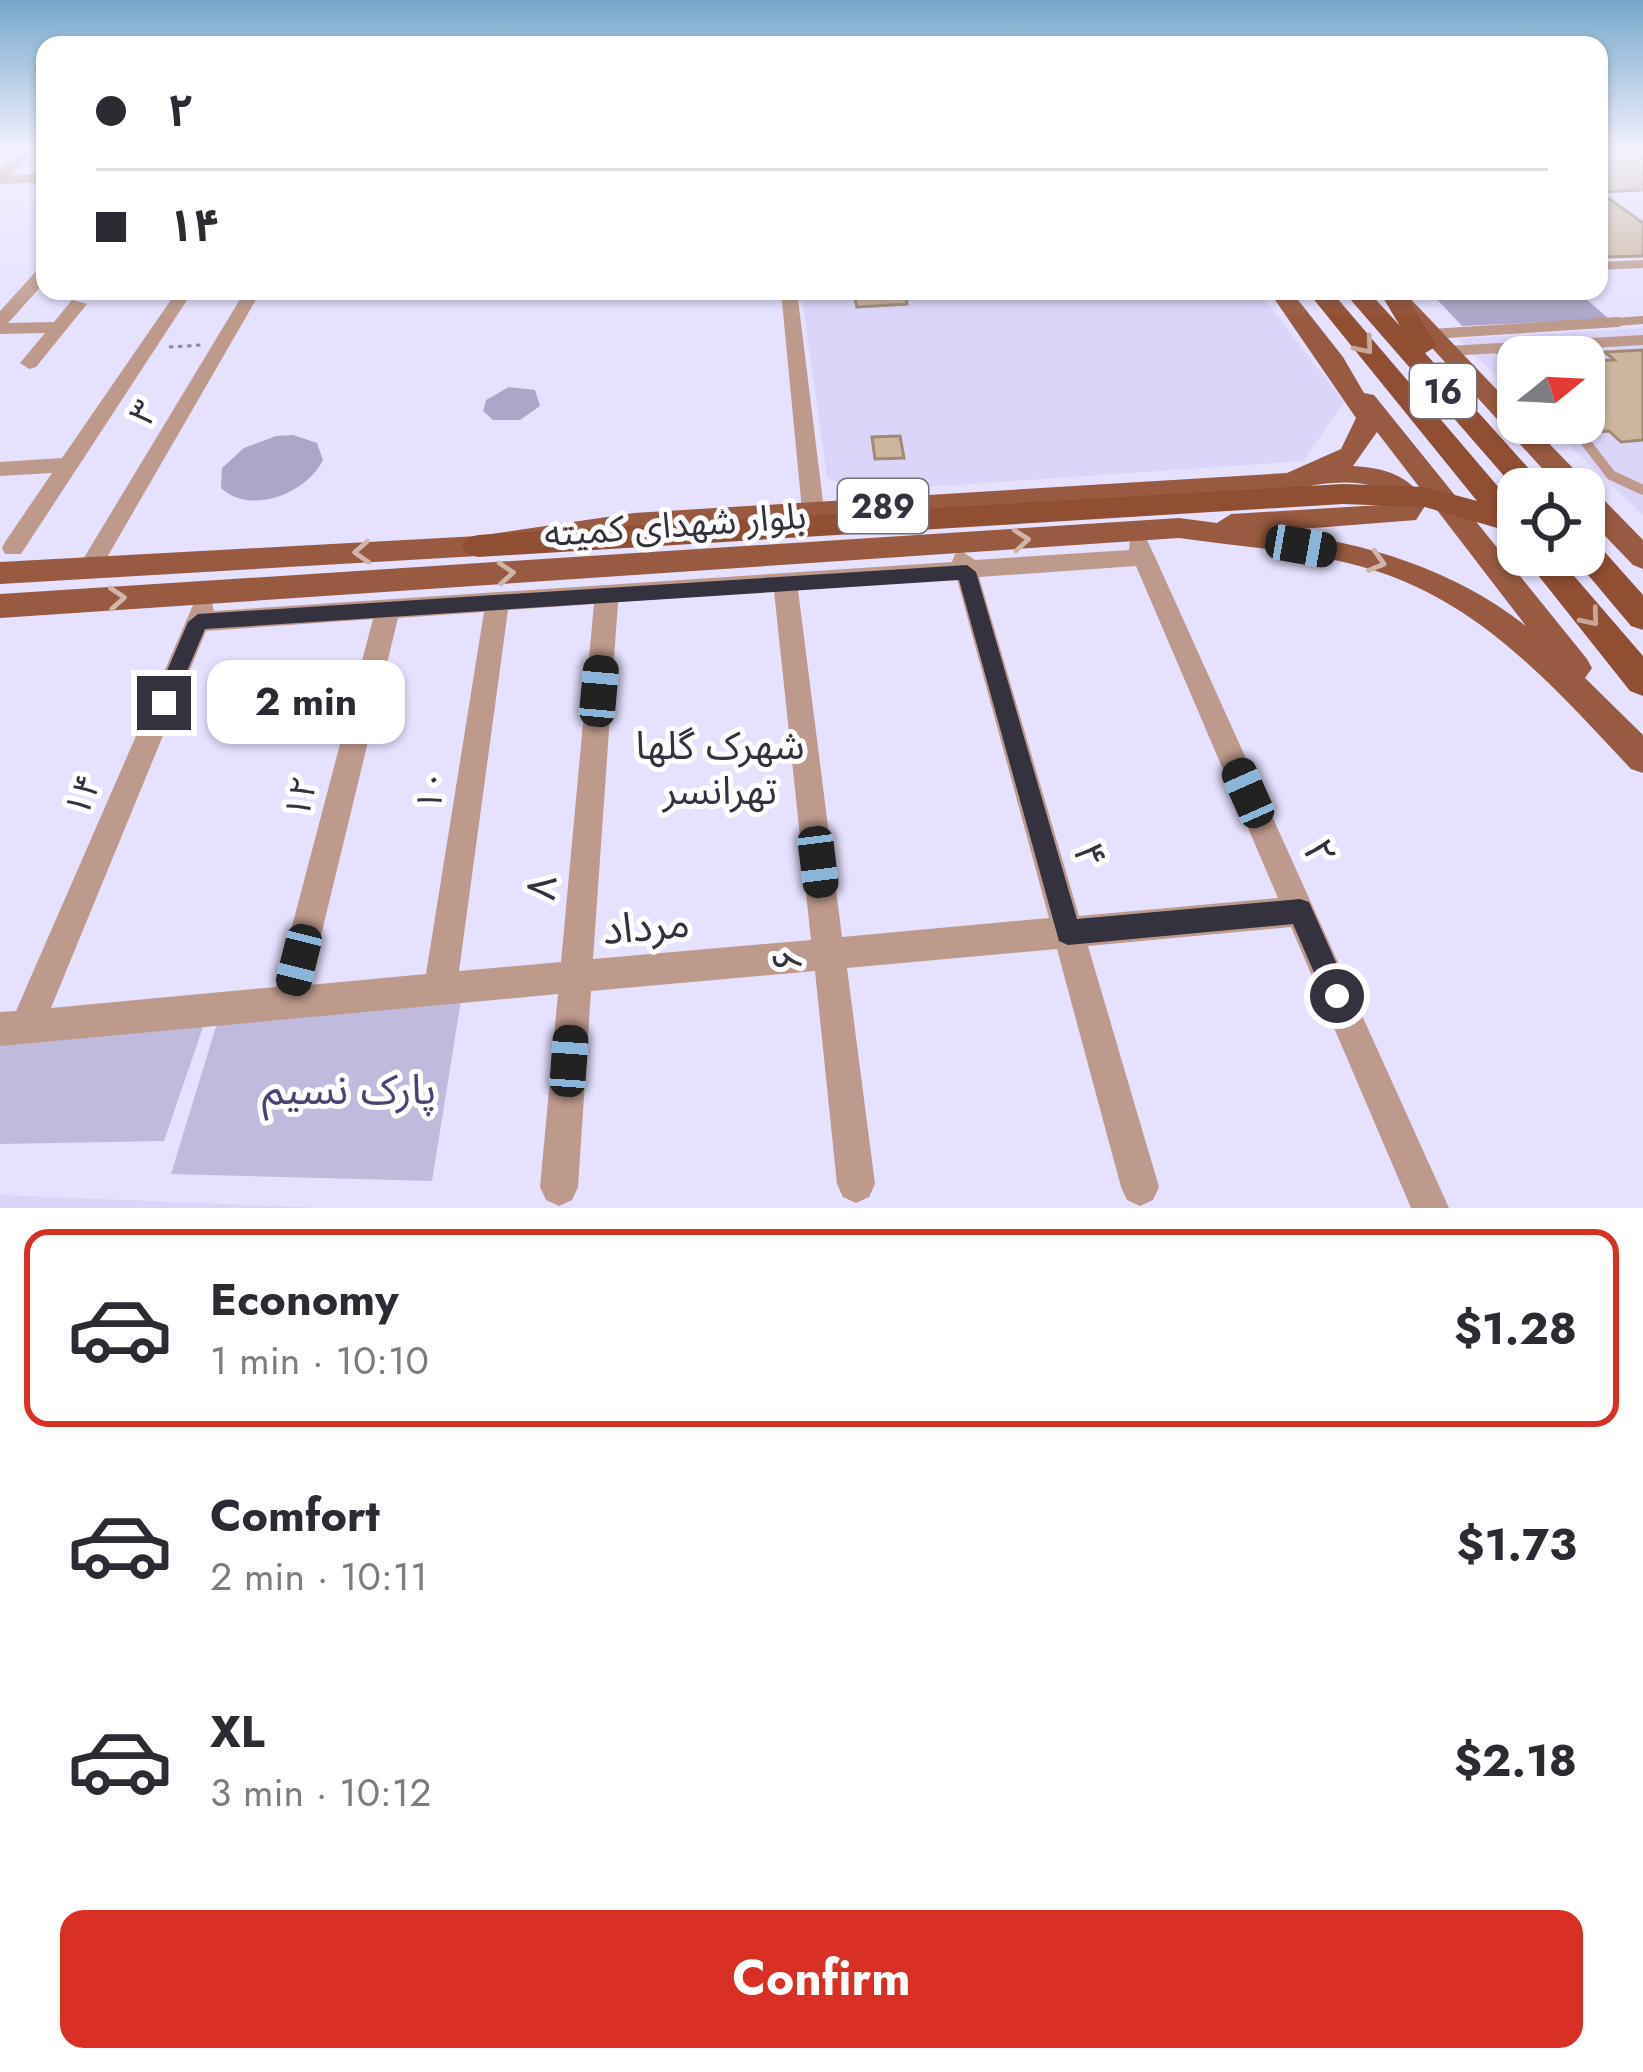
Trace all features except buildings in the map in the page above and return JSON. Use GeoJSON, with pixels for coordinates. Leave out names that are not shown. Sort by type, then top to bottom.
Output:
{"type":"FeatureCollection","features":[{"type":"Feature","properties":{"kind":"highway","name":"16"},"geometry":{"type":"LineString","coordinates":[[1326,300],[1497,502]]}},
{"type":"Feature","properties":{"kind":"highway","name":"16"},"geometry":{"type":"LineString","coordinates":[[1363,300],[1513,468]]}},
{"type":"Feature","properties":{"kind":"highway"},"geometry":{"type":"LineString","coordinates":[[1396,300],[1472,424]]}},
{"type":"Feature","properties":{"kind":"highway"},"geometry":{"type":"LineString","coordinates":[[478,546],[1343,494],[1425,497],[1497,520]]}},
{"type":"Feature","properties":{"kind":"highway"},"geometry":{"type":"LineString","coordinates":[[1605,572],[1643,604]]}},
{"type":"Feature","properties":{"kind":"highway"},"geometry":{"type":"LineString","coordinates":[[1556,576],[1643,681]]}},
{"type":"Feature","properties":{"kind":"highway"},"geometry":{"type":"LineString","coordinates":[[1605,576],[1643,617]]}},
{"type":"Feature","properties":{"kind":"main road"},"geometry":{"type":"LineString","coordinates":[[1287,300],[1643,755]]}},
{"type":"Feature","properties":{"kind":"main road"},"geometry":{"type":"LineString","coordinates":[[1399,300],[1556,468]]}},
{"type":"Feature","properties":{"kind":"main road","name":"بلوار شهدای کمیته"},"geometry":{"type":"LineString","coordinates":[[6,561],[90,566],[478,546],[588,527],[1288,482],[1342,464],[1364,440],[1368,418],[1323,347]]}},
{"type":"Feature","properties":{"kind":"main road"},"geometry":{"type":"LineString","coordinates":[[1179,528],[1406,513],[1413,503],[1400,485],[1375,477],[1288,482]]}},
{"type":"Feature","properties":{"kind":"main road"},"geometry":{"type":"LineString","coordinates":[[1605,519],[1643,558]]}},
{"type":"Feature","properties":{"kind":"main road","name":"بلوار شهدای کمیته"},"geometry":{"type":"LineString","coordinates":[[0,606],[211,592],[963,559],[1138,544],[1179,528],[1345,553],[1401,569],[1525,641],[1643,755]]}},
{"type":"Feature","properties":{"kind":"street"},"geometry":{"type":"LineString","coordinates":[[0,326],[36,283]]}},
{"type":"Feature","properties":{"kind":"street"},"geometry":{"type":"LineString","coordinates":[[6,561],[179,300]]}},
{"type":"Feature","properties":{"kind":"street","name":"۳"},"geometry":{"type":"LineString","coordinates":[[90,566],[248,300]]}},
{"type":"Feature","properties":{"kind":"street"},"geometry":{"type":"LineString","coordinates":[[790,300],[813,511]]}},
{"type":"Feature","properties":{"kind":"street"},"geometry":{"type":"LineString","coordinates":[[29,363],[78,304]]}},
{"type":"Feature","properties":{"kind":"street"},"geometry":{"type":"LineString","coordinates":[[0,326],[58,327]]}},
{"type":"Feature","properties":{"kind":"street"},"geometry":{"type":"LineString","coordinates":[[0,469],[68,465]]}},
{"type":"Feature","properties":{"kind":"street","name":"۲"},"geometry":{"type":"LineString","coordinates":[[1138,544],[1430,1208]]}},
{"type":"Feature","properties":{"kind":"street"},"geometry":{"type":"LineString","coordinates":[[198,622],[785,584],[963,559]]}},
{"type":"Feature","properties":{"kind":"street","name":"۴"},"geometry":{"type":"LineString","coordinates":[[963,559],[1140,1187]]}},
{"type":"Feature","properties":{"kind":"street","name":"۶"},"geometry":{"type":"LineString","coordinates":[[785,584],[856,1184]]}},
{"type":"Feature","properties":{"kind":"street","name":"۱۴"},"geometry":{"type":"LineString","coordinates":[[13,1029],[211,592]]}},
{"type":"Feature","properties":{"kind":"street","name":"۸"},"geometry":{"type":"LineString","coordinates":[[559,1187],[607,596]]}},
{"type":"Feature","properties":{"kind":"street","name":"۱۰"},"geometry":{"type":"LineString","coordinates":[[440,990],[497,602]]}},
{"type":"Feature","properties":{"kind":"street","name":"۱۲"},"geometry":{"type":"LineString","coordinates":[[288,1004],[388,610]]}},
{"type":"Feature","properties":{"kind":"street","name":"مرداد"},"geometry":{"type":"LineString","coordinates":[[13,1029],[1300,911]]}},
{"type":"Feature","properties":{"kind":"lane"},"geometry":{"type":"LineString","coordinates":[[1608,266],[1643,264]]}},
{"type":"Feature","properties":{"kind":"lane"},"geometry":{"type":"LineString","coordinates":[[1439,342],[1643,320]]}},
{"type":"Feature","properties":{"kind":"lane"},"geometry":{"type":"LineString","coordinates":[[1605,342],[1643,340]]}},
{"type":"Feature","properties":{"kind":"lane"},"geometry":{"type":"LineString","coordinates":[[1439,342],[1497,348]]}},
{"type":"Feature","properties":{"kind":"lane"},"geometry":{"type":"LineString","coordinates":[[1592,444],[1611,478],[1623,487],[1643,490]]}},
{"type":"Feature","properties":{"kind":"path"},"geometry":{"type":"LineString","coordinates":[[147,348],[221,344]]}},
{"type":"Feature","properties":{"kind":"shaded area"},"geometry":{"type":"Polygon","coordinates":[[[802,300],[1265,300],[1344,402],[1303,461],[854,492],[827,477],[802,300]]]}},
{"type":"Feature","properties":{"kind":"shaded area"},"geometry":{"type":"Polygon","coordinates":[[[1437,300],[1587,300],[1609,319],[1462,326],[1437,300]]]}},
{"type":"Feature","properties":{"kind":"shaded area"},"geometry":{"type":"Polygon","coordinates":[[[1643,328],[1643,515],[1605,479],[1605,468],[1593,468],[1568,444],[1605,444],[1605,336],[1508,336],[1643,328]]]}},
{"type":"Feature","properties":{"kind":"shaded area"},"geometry":{"type":"Polygon","coordinates":[[[1497,337],[1497,376],[1458,339],[1497,337]]]}},
{"type":"Feature","properties":{"kind":"shaded area"},"geometry":{"type":"Polygon","coordinates":[[[509,387],[535,390],[540,406],[520,420],[493,420],[483,411],[486,400],[509,387]]]}},
{"type":"Feature","properties":{"kind":"shaded area"},"geometry":{"type":"Polygon","coordinates":[[[293,435],[317,443],[323,460],[305,482],[262,500],[233,496],[221,488],[222,468],[244,448],[293,435]]]}},
{"type":"Feature","properties":{"kind":"shaded area"},"geometry":{"type":"Polygon","coordinates":[[[0,1195],[324,1208],[0,1208],[0,1195]]]}},
{"type":"Feature","properties":{"kind":"green space","name":"پارک نسیم"},"geometry":{"type":"Polygon","coordinates":[[[463,988],[432,1181],[171,1174],[221,1010],[463,988]]]}},
{"type":"Feature","properties":{"kind":"green space"},"geometry":{"type":"Polygon","coordinates":[[[204,1024],[164,1141],[0,1144],[0,1036],[204,1024]]]}},
{"type":"Feature","properties":{"kind":"district","name":"شهرک گلها تهرانسر"},"geometry":{"type":"Point","coordinates":[720,768]}},
{"type":"Feature","properties":{"kind":"route"},"geometry":{"type":"LineString","coordinates":[[164,703],[198,622],[967,572],[1068,932],[1300,911],[1337,996]]}}]}
